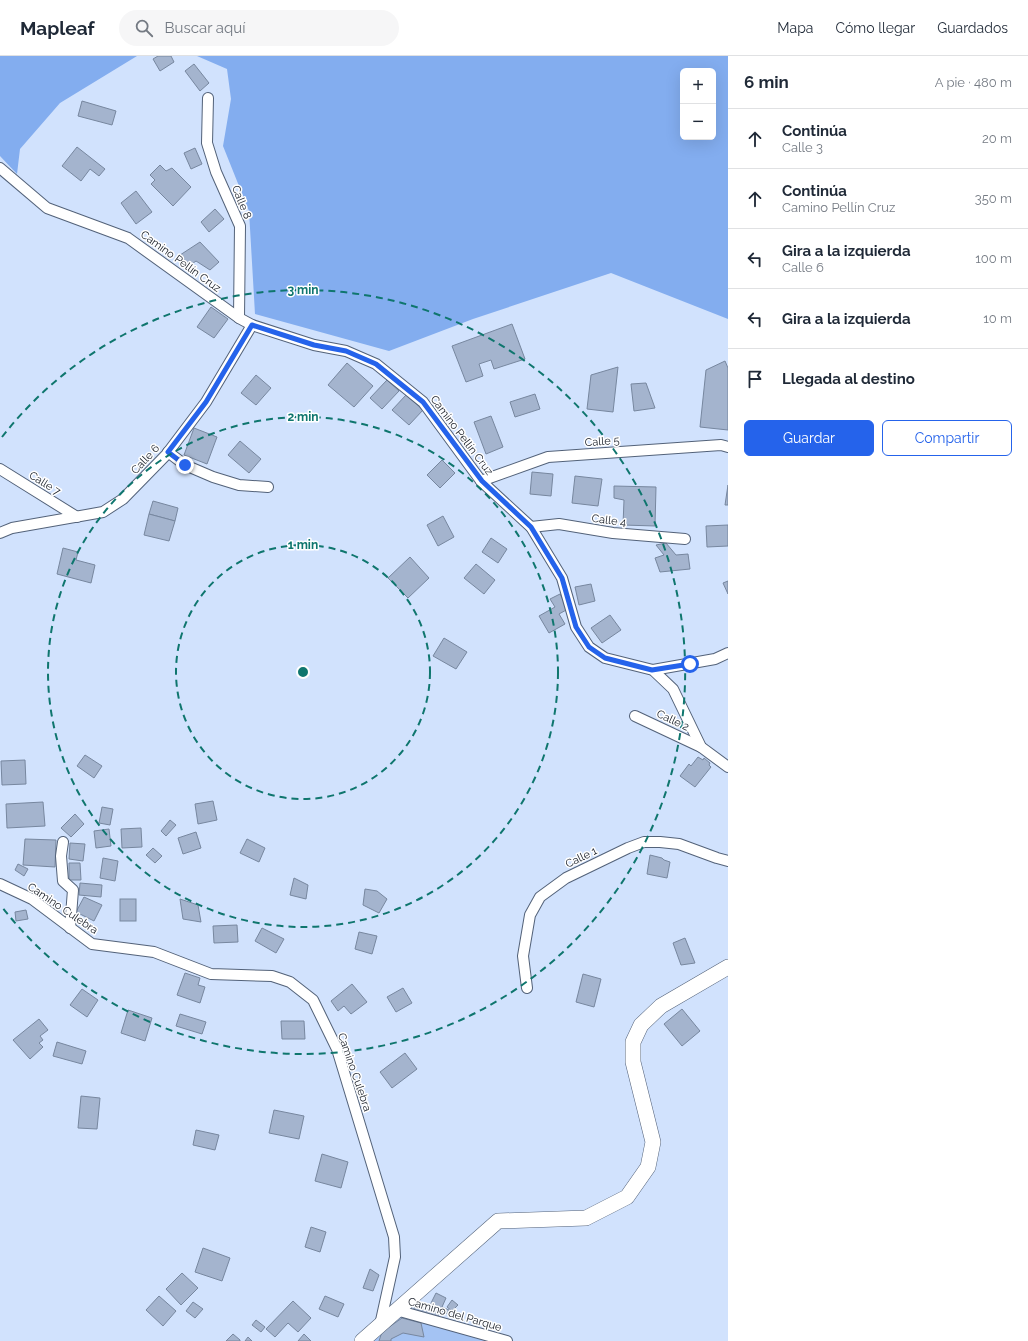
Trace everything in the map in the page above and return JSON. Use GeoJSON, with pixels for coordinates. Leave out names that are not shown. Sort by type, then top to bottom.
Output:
{"type":"FeatureCollection","features":[{"type":"Feature","properties":{"kind":"street","name":"Calle 8"},"geometry":{"type":"LineString","coordinates":[[208,98],[207,143],[216,172],[240,226],[239,318]]}},
{"type":"Feature","properties":{"kind":"street","name":"Camino Pellín Cruz"},"geometry":{"type":"LineString","coordinates":[[0,168],[47,208],[128,238],[239,318],[252,325],[314,345],[346,351],[376,364],[423,402],[482,481],[531,527],[562,578],[576,627],[589,647],[605,658],[652,670],[673,689],[701,746],[728,767]]}},
{"type":"Feature","properties":{"kind":"street","name":"Calle 6"},"geometry":{"type":"LineString","coordinates":[[0,533],[12,528],[103,512],[123,499],[168,452],[206,402],[252,325]]}},
{"type":"Feature","properties":{"kind":"street","name":"Calle 5"},"geometry":{"type":"LineString","coordinates":[[482,481],[548,457],[721,445],[728,446]]}},
{"type":"Feature","properties":{"kind":"street"},"geometry":{"type":"LineString","coordinates":[[168,452],[185,465],[214,477],[239,485],[268,487]]}},
{"type":"Feature","properties":{"kind":"street","name":"Calle 7"},"geometry":{"type":"LineString","coordinates":[[0,468],[77,517]]}},
{"type":"Feature","properties":{"kind":"street","name":"Calle 4"},"geometry":{"type":"LineString","coordinates":[[531,527],[559,524],[612,533],[685,538]]}},
{"type":"Feature","properties":{"kind":"street"},"geometry":{"type":"LineString","coordinates":[[652,670],[715,659],[728,653]]}},
{"type":"Feature","properties":{"kind":"street","name":"Calle 2"},"geometry":{"type":"LineString","coordinates":[[635,716],[701,746]]}},
{"type":"Feature","properties":{"kind":"street"},"geometry":{"type":"LineString","coordinates":[[63,842],[63,881],[73,890],[70,928]]}},
{"type":"Feature","properties":{"kind":"street","name":"Calle 1"},"geometry":{"type":"LineString","coordinates":[[528,988],[523,956],[530,915],[540,897],[566,878],[628,848],[644,842],[679,844],[728,861]]}},
{"type":"Feature","properties":{"kind":"street","name":"Camino Culebra"},"geometry":{"type":"LineString","coordinates":[[0,884],[32,899],[92,944],[154,952],[211,974],[272,976],[290,982],[313,1000],[337,1049],[394,1237],[395,1257],[380,1325]]}},
{"type":"Feature","properties":{"kind":"street"},"geometry":{"type":"LineString","coordinates":[[362,1341],[498,1221],[586,1218],[627,1197],[648,1167],[653,1142],[633,1062],[633,1042],[641,1026],[661,1006],[728,967]]}},
{"type":"Feature","properties":{"kind":"street","name":"Camino del Parque"},"geometry":{"type":"LineString","coordinates":[[396,1310],[506,1341]]}},
{"type":"Feature","properties":{"kind":"shaded area"},"geometry":{"type":"Polygon","coordinates":[[[0,56],[137,56],[60,103],[20,149],[17,174],[0,156],[0,56]]]}},
{"type":"Feature","properties":{"kind":"shaded area"},"geometry":{"type":"Polygon","coordinates":[[[197,56],[728,56],[728,319],[611,273],[473,319],[389,351],[255,314],[249,211],[223,146],[231,99],[227,69],[197,56]]]}},
{"type":"Feature","properties":{"kind":"shaded area"},"geometry":{"type":"Polygon","coordinates":[[[399,1315],[488,1341],[367,1341],[399,1315]]]}},
{"type":"Feature","properties":{"kind":"building"},"geometry":{"type":"Polygon","coordinates":[[[158,56],[171,56],[174,62],[160,71],[153,59],[158,56]]]}},
{"type":"Feature","properties":{"kind":"building"},"geometry":{"type":"Polygon","coordinates":[[[194,64],[209,83],[200,91],[185,71],[194,64]]]}},
{"type":"Feature","properties":{"kind":"building"},"geometry":{"type":"Polygon","coordinates":[[[82,101],[116,111],[112,125],[78,116],[82,101]]]}},
{"type":"Feature","properties":{"kind":"building"},"geometry":{"type":"Polygon","coordinates":[[[77,147],[105,169],[99,176],[90,169],[81,181],[62,166],[77,147]]]}},
{"type":"Feature","properties":{"kind":"building"},"geometry":{"type":"Polygon","coordinates":[[[195,148],[202,164],[191,169],[184,153],[195,148]]]}},
{"type":"Feature","properties":{"kind":"building"},"geometry":{"type":"Polygon","coordinates":[[[160,165],[166,171],[172,168],[191,187],[173,206],[151,184],[155,180],[150,175],[160,165]]]}},
{"type":"Feature","properties":{"kind":"building"},"geometry":{"type":"Polygon","coordinates":[[[136,191],[152,212],[136,224],[121,203],[136,191]]]}},
{"type":"Feature","properties":{"kind":"building"},"geometry":{"type":"Polygon","coordinates":[[[215,209],[224,219],[209,232],[201,222],[215,209]]]}},
{"type":"Feature","properties":{"kind":"building"},"geometry":{"type":"Polygon","coordinates":[[[200,242],[219,262],[210,270],[196,261],[185,269],[177,257],[200,242]]]}},
{"type":"Feature","properties":{"kind":"building"},"geometry":{"type":"Polygon","coordinates":[[[211,307],[228,319],[214,338],[197,327],[211,307]]]}},
{"type":"Feature","properties":{"kind":"building"},"geometry":{"type":"Polygon","coordinates":[[[512,324],[525,359],[494,369],[491,360],[479,364],[483,376],[466,382],[452,346],[512,324]]]}},
{"type":"Feature","properties":{"kind":"building"},"geometry":{"type":"Polygon","coordinates":[[[725,361],[728,368],[728,430],[700,427],[706,370],[725,361]]]}},
{"type":"Feature","properties":{"kind":"building"},"geometry":{"type":"Polygon","coordinates":[[[347,363],[373,386],[354,407],[328,385],[347,363]]]}},
{"type":"Feature","properties":{"kind":"building"},"geometry":{"type":"Polygon","coordinates":[[[618,367],[613,412],[587,409],[591,375],[618,367]]]}},
{"type":"Feature","properties":{"kind":"building"},"geometry":{"type":"Polygon","coordinates":[[[256,375],[271,388],[256,405],[241,393],[256,375]]]}},
{"type":"Feature","properties":{"kind":"building"},"geometry":{"type":"Polygon","coordinates":[[[387,380],[399,391],[382,409],[370,398],[387,380]]]}},
{"type":"Feature","properties":{"kind":"building"},"geometry":{"type":"Polygon","coordinates":[[[646,383],[655,408],[634,411],[631,384],[646,383]]]}},
{"type":"Feature","properties":{"kind":"building"},"geometry":{"type":"Polygon","coordinates":[[[535,394],[540,409],[515,417],[510,402],[535,394]]]}},
{"type":"Feature","properties":{"kind":"building"},"geometry":{"type":"Polygon","coordinates":[[[406,395],[423,410],[409,425],[392,410],[406,395]]]}},
{"type":"Feature","properties":{"kind":"building"},"geometry":{"type":"Polygon","coordinates":[[[491,416],[503,447],[486,454],[474,422],[491,416]]]}},
{"type":"Feature","properties":{"kind":"building"},"geometry":{"type":"Polygon","coordinates":[[[194,428],[217,437],[207,464],[184,455],[194,428]]]}},
{"type":"Feature","properties":{"kind":"building"},"geometry":{"type":"Polygon","coordinates":[[[240,441],[261,459],[249,473],[228,455],[240,441]]]}},
{"type":"Feature","properties":{"kind":"building"},"geometry":{"type":"Polygon","coordinates":[[[442,460],[455,473],[440,488],[427,475],[442,460]]]}},
{"type":"Feature","properties":{"kind":"building"},"geometry":{"type":"Polygon","coordinates":[[[532,472],[553,474],[551,496],[530,494],[532,472]]]}},
{"type":"Feature","properties":{"kind":"building"},"geometry":{"type":"Polygon","coordinates":[[[575,476],[602,479],[598,506],[572,503],[575,476]]]}},
{"type":"Feature","properties":{"kind":"building"},"geometry":{"type":"Polygon","coordinates":[[[728,485],[728,505],[725,505],[728,485]]]}},
{"type":"Feature","properties":{"kind":"building"},"geometry":{"type":"Polygon","coordinates":[[[614,486],[656,487],[655,526],[623,525],[624,500],[614,498],[614,486]]]}},
{"type":"Feature","properties":{"kind":"building"},"geometry":{"type":"Polygon","coordinates":[[[153,501],[178,508],[175,521],[149,514],[153,501]]]}},
{"type":"Feature","properties":{"kind":"building"},"geometry":{"type":"Polygon","coordinates":[[[149,514],[175,521],[169,541],[144,535],[149,514]]]}},
{"type":"Feature","properties":{"kind":"building"},"geometry":{"type":"Polygon","coordinates":[[[443,516],[454,537],[438,546],[427,525],[443,516]]]}},
{"type":"Feature","properties":{"kind":"building"},"geometry":{"type":"Polygon","coordinates":[[[728,525],[728,546],[707,547],[706,526],[728,525]]]}},
{"type":"Feature","properties":{"kind":"building"},"geometry":{"type":"Polygon","coordinates":[[[491,538],[507,549],[498,563],[482,552],[491,538]]]}},
{"type":"Feature","properties":{"kind":"building"},"geometry":{"type":"Polygon","coordinates":[[[666,543],[676,555],[688,554],[690,569],[660,572],[655,558],[664,555],[656,545],[666,543]]]}},
{"type":"Feature","properties":{"kind":"building"},"geometry":{"type":"Polygon","coordinates":[[[63,548],[78,552],[76,560],[95,565],[91,583],[57,574],[63,548]]]}},
{"type":"Feature","properties":{"kind":"building"},"geometry":{"type":"Polygon","coordinates":[[[410,557],[429,578],[408,598],[388,578],[410,557]]]}},
{"type":"Feature","properties":{"kind":"building"},"geometry":{"type":"Polygon","coordinates":[[[476,564],[495,580],[484,594],[464,578],[476,564]]]}},
{"type":"Feature","properties":{"kind":"building"},"geometry":{"type":"Polygon","coordinates":[[[728,581],[728,594],[723,583],[728,581]]]}},
{"type":"Feature","properties":{"kind":"building"},"geometry":{"type":"Polygon","coordinates":[[[591,584],[595,601],[579,605],[575,587],[591,584]]]}},
{"type":"Feature","properties":{"kind":"building"},"geometry":{"type":"Polygon","coordinates":[[[560,594],[568,609],[559,614],[565,624],[549,633],[539,616],[555,607],[550,599],[560,594]]]}},
{"type":"Feature","properties":{"kind":"building"},"geometry":{"type":"Polygon","coordinates":[[[610,615],[621,630],[602,643],[591,628],[610,615]]]}},
{"type":"Feature","properties":{"kind":"building"},"geometry":{"type":"Polygon","coordinates":[[[444,638],[467,652],[456,669],[433,656],[444,638]]]}},
{"type":"Feature","properties":{"kind":"building"},"geometry":{"type":"Polygon","coordinates":[[[85,755],[102,766],[94,778],[77,766],[85,755]]]}},
{"type":"Feature","properties":{"kind":"building"},"geometry":{"type":"Polygon","coordinates":[[[698,757],[703,760],[704,758],[710,763],[709,765],[711,767],[695,787],[680,776],[689,764],[691,766],[698,757]]]}},
{"type":"Feature","properties":{"kind":"building"},"geometry":{"type":"Polygon","coordinates":[[[25,760],[26,784],[2,785],[1,761],[25,760]]]}},
{"type":"Feature","properties":{"kind":"building"},"geometry":{"type":"Polygon","coordinates":[[[213,801],[217,820],[198,824],[195,804],[213,801]]]}},
{"type":"Feature","properties":{"kind":"building"},"geometry":{"type":"Polygon","coordinates":[[[43,802],[45,826],[7,828],[6,804],[43,802]]]}},
{"type":"Feature","properties":{"kind":"building"},"geometry":{"type":"Polygon","coordinates":[[[102,807],[113,809],[110,825],[99,823],[102,807]]]}},
{"type":"Feature","properties":{"kind":"building"},"geometry":{"type":"Polygon","coordinates":[[[75,814],[84,824],[71,837],[61,828],[75,814]]]}},
{"type":"Feature","properties":{"kind":"building"},"geometry":{"type":"Polygon","coordinates":[[[170,820],[176,825],[166,836],[161,831],[170,820]]]}},
{"type":"Feature","properties":{"kind":"building"},"geometry":{"type":"Polygon","coordinates":[[[141,828],[142,847],[122,848],[121,829],[141,828]]]}},
{"type":"Feature","properties":{"kind":"building"},"geometry":{"type":"Polygon","coordinates":[[[109,829],[111,846],[96,848],[94,831],[109,829]]]}},
{"type":"Feature","properties":{"kind":"building"},"geometry":{"type":"Polygon","coordinates":[[[196,832],[201,848],[183,854],[178,838],[196,832]]]}},
{"type":"Feature","properties":{"kind":"building"},"geometry":{"type":"Polygon","coordinates":[[[25,839],[56,840],[55,867],[23,865],[25,839]]]}},
{"type":"Feature","properties":{"kind":"building"},"geometry":{"type":"Polygon","coordinates":[[[247,839],[265,848],[259,862],[240,853],[247,839]]]}},
{"type":"Feature","properties":{"kind":"building"},"geometry":{"type":"Polygon","coordinates":[[[70,843],[85,844],[83,861],[69,859],[70,843]]]}},
{"type":"Feature","properties":{"kind":"building"},"geometry":{"type":"Polygon","coordinates":[[[153,848],[162,856],[155,863],[146,855],[153,848]]]}},
{"type":"Feature","properties":{"kind":"building"},"geometry":{"type":"Polygon","coordinates":[[[650,855],[670,862],[667,878],[647,874],[650,855]]]}},
{"type":"Feature","properties":{"kind":"building"},"geometry":{"type":"Polygon","coordinates":[[[103,858],[118,861],[115,881],[100,878],[103,858]]]}},
{"type":"Feature","properties":{"kind":"building"},"geometry":{"type":"Polygon","coordinates":[[[69,863],[80,863],[81,880],[69,880],[69,863]]]}},
{"type":"Feature","properties":{"kind":"building"},"geometry":{"type":"Polygon","coordinates":[[[18,864],[28,869],[24,876],[15,870],[18,864]]]}},
{"type":"Feature","properties":{"kind":"building"},"geometry":{"type":"Polygon","coordinates":[[[294,878],[308,885],[306,899],[290,895],[294,878]]]}},
{"type":"Feature","properties":{"kind":"building"},"geometry":{"type":"Polygon","coordinates":[[[80,883],[102,885],[101,897],[79,895],[80,883]]]}},
{"type":"Feature","properties":{"kind":"building"},"geometry":{"type":"Polygon","coordinates":[[[365,889],[377,891],[387,899],[379,913],[363,905],[365,889]]]}},
{"type":"Feature","properties":{"kind":"building"},"geometry":{"type":"Polygon","coordinates":[[[84,897],[102,905],[94,921],[76,912],[84,897]]]}},
{"type":"Feature","properties":{"kind":"building"},"geometry":{"type":"Polygon","coordinates":[[[120,899],[136,899],[136,921],[120,921],[120,899]]]}},
{"type":"Feature","properties":{"kind":"building"},"geometry":{"type":"Polygon","coordinates":[[[180,899],[198,905],[201,922],[183,919],[180,899]]]}},
{"type":"Feature","properties":{"kind":"building"},"geometry":{"type":"Polygon","coordinates":[[[26,910],[28,919],[16,921],[15,912],[26,910]]]}},
{"type":"Feature","properties":{"kind":"building"},"geometry":{"type":"Polygon","coordinates":[[[237,925],[238,942],[214,943],[213,926],[237,925]]]}},
{"type":"Feature","properties":{"kind":"building"},"geometry":{"type":"Polygon","coordinates":[[[262,928],[284,939],[276,953],[255,941],[262,928]]]}},
{"type":"Feature","properties":{"kind":"building"},"geometry":{"type":"Polygon","coordinates":[[[359,932],[377,936],[372,954],[355,949],[359,932]]]}},
{"type":"Feature","properties":{"kind":"building"},"geometry":{"type":"Polygon","coordinates":[[[685,938],[695,963],[681,965],[673,943],[685,938]]]}},
{"type":"Feature","properties":{"kind":"building"},"geometry":{"type":"Polygon","coordinates":[[[185,973],[200,978],[198,985],[205,987],[200,1003],[177,995],[185,973]]]}},
{"type":"Feature","properties":{"kind":"building"},"geometry":{"type":"Polygon","coordinates":[[[583,974],[601,979],[594,1007],[576,1002],[583,974]]]}},
{"type":"Feature","properties":{"kind":"building"},"geometry":{"type":"Polygon","coordinates":[[[352,984],[367,1002],[351,1014],[344,1006],[338,1011],[331,1001],[352,984]]]}},
{"type":"Feature","properties":{"kind":"building"},"geometry":{"type":"Polygon","coordinates":[[[403,988],[412,1003],[396,1012],[387,997],[403,988]]]}},
{"type":"Feature","properties":{"kind":"building"},"geometry":{"type":"Polygon","coordinates":[[[82,989],[98,1000],[87,1017],[70,1005],[82,989]]]}},
{"type":"Feature","properties":{"kind":"building"},"geometry":{"type":"Polygon","coordinates":[[[682,1009],[700,1031],[682,1046],[664,1024],[682,1009]]]}},
{"type":"Feature","properties":{"kind":"building"},"geometry":{"type":"Polygon","coordinates":[[[128,1010],[152,1018],[145,1041],[121,1033],[128,1010]]]}},
{"type":"Feature","properties":{"kind":"building"},"geometry":{"type":"Polygon","coordinates":[[[180,1014],[206,1022],[202,1034],[176,1026],[180,1014]]]}},
{"type":"Feature","properties":{"kind":"building"},"geometry":{"type":"Polygon","coordinates":[[[39,1019],[48,1030],[40,1036],[43,1040],[39,1043],[43,1047],[30,1059],[13,1040],[39,1019]]]}},
{"type":"Feature","properties":{"kind":"building"},"geometry":{"type":"Polygon","coordinates":[[[281,1021],[304,1021],[305,1039],[282,1039],[281,1021]]]}},
{"type":"Feature","properties":{"kind":"building"},"geometry":{"type":"Polygon","coordinates":[[[57,1042],[86,1051],[82,1064],[53,1056],[57,1042]]]}},
{"type":"Feature","properties":{"kind":"building"},"geometry":{"type":"Polygon","coordinates":[[[405,1053],[417,1069],[392,1088],[380,1072],[405,1053]]]}},
{"type":"Feature","properties":{"kind":"building"},"geometry":{"type":"Polygon","coordinates":[[[81,1096],[100,1098],[97,1129],[78,1128],[81,1096]]]}},
{"type":"Feature","properties":{"kind":"building"},"geometry":{"type":"Polygon","coordinates":[[[274,1110],[304,1116],[299,1139],[269,1133],[274,1110]]]}},
{"type":"Feature","properties":{"kind":"building"},"geometry":{"type":"Polygon","coordinates":[[[196,1130],[219,1135],[215,1150],[193,1145],[196,1130]]]}},
{"type":"Feature","properties":{"kind":"building"},"geometry":{"type":"Polygon","coordinates":[[[322,1154],[348,1162],[341,1188],[315,1181],[322,1154]]]}},
{"type":"Feature","properties":{"kind":"building"},"geometry":{"type":"Polygon","coordinates":[[[311,1227],[326,1232],[320,1252],[305,1247],[311,1227]]]}},
{"type":"Feature","properties":{"kind":"building"},"geometry":{"type":"Polygon","coordinates":[[[203,1248],[230,1258],[222,1281],[195,1272],[203,1248]]]}},
{"type":"Feature","properties":{"kind":"building"},"geometry":{"type":"Polygon","coordinates":[[[370,1269],[379,1275],[373,1291],[363,1288],[370,1269]]]}},
{"type":"Feature","properties":{"kind":"building"},"geometry":{"type":"Polygon","coordinates":[[[182,1273],[198,1288],[181,1305],[166,1289],[182,1273]]]}},
{"type":"Feature","properties":{"kind":"building"},"geometry":{"type":"Polygon","coordinates":[[[436,1293],[446,1298],[442,1307],[449,1310],[448,1314],[440,1310],[437,1319],[412,1311],[418,1303],[428,1309],[436,1293]]]}},
{"type":"Feature","properties":{"kind":"building"},"geometry":{"type":"Polygon","coordinates":[[[159,1296],[176,1311],[163,1326],[146,1310],[159,1296]]]}},
{"type":"Feature","properties":{"kind":"building"},"geometry":{"type":"Polygon","coordinates":[[[325,1296],[344,1304],[338,1317],[319,1309],[325,1296]]]}},
{"type":"Feature","properties":{"kind":"building"},"geometry":{"type":"Polygon","coordinates":[[[452,1300],[458,1305],[452,1311],[447,1307],[452,1300]]]}},
{"type":"Feature","properties":{"kind":"building"},"geometry":{"type":"Polygon","coordinates":[[[293,1301],[311,1318],[298,1332],[288,1323],[275,1337],[266,1329],[293,1301]]]}},
{"type":"Feature","properties":{"kind":"building"},"geometry":{"type":"Polygon","coordinates":[[[193,1302],[203,1309],[195,1318],[186,1311],[193,1302]]]}},
{"type":"Feature","properties":{"kind":"building"},"geometry":{"type":"Polygon","coordinates":[[[402,1318],[421,1323],[424,1337],[403,1333],[391,1339],[391,1341],[379,1341],[382,1332],[402,1318]]]}},
{"type":"Feature","properties":{"kind":"building"},"geometry":{"type":"Polygon","coordinates":[[[256,1320],[265,1327],[261,1332],[252,1325],[256,1320]]]}},
{"type":"Feature","properties":{"kind":"building"},"geometry":{"type":"Polygon","coordinates":[[[233,1334],[240,1341],[226,1341],[233,1334]]]}},
{"type":"Feature","properties":{"kind":"building"},"geometry":{"type":"Polygon","coordinates":[[[304,1334],[311,1341],[298,1341],[304,1334]]]}},
{"type":"Feature","properties":{"kind":"building"},"geometry":{"type":"Polygon","coordinates":[[[248,1337],[252,1341],[245,1341],[248,1337]]]}},
{"type":"Feature","properties":{"kind":"route"},"geometry":{"type":"LineString","coordinates":[[185,465],[168,452],[206,402],[252,325],[314,345],[346,351],[376,364],[423,402],[482,481],[531,527],[562,578],[576,627],[589,647],[605,658],[652,670],[690,664]]}}]}
